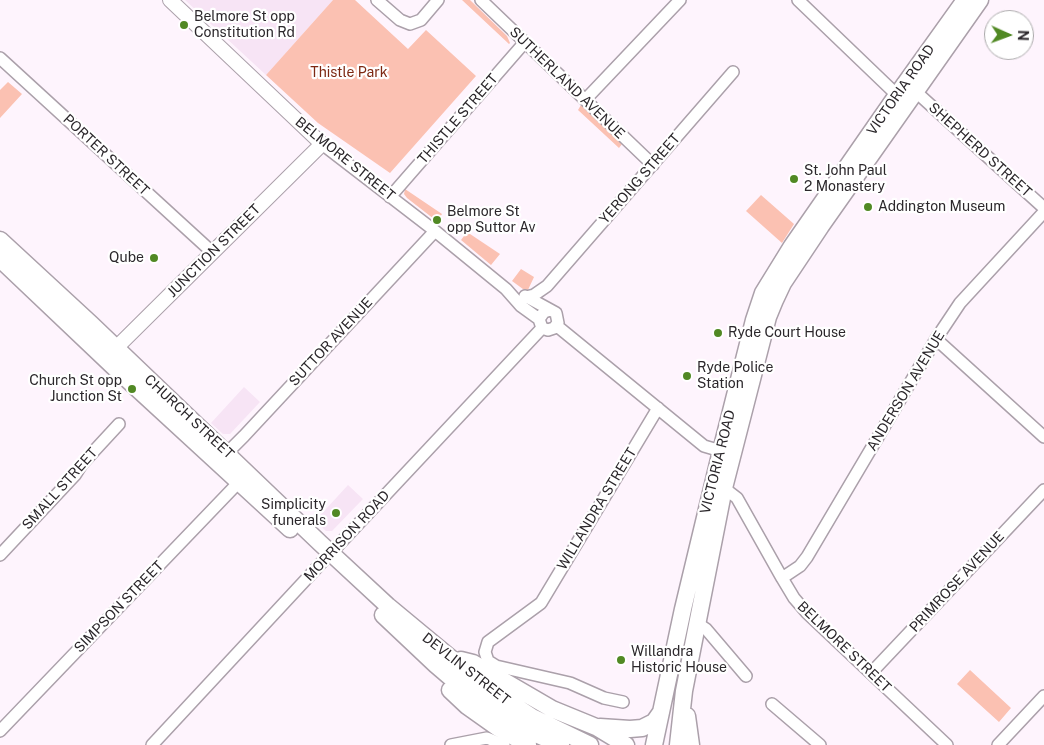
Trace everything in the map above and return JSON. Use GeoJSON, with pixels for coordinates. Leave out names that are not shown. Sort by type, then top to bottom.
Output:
{"type":"FeatureCollection","features":[{"type":"Feature","properties":{"kind":"highway","name":"VICTORIA ROAD"},"geometry":{"type":"LineString","coordinates":[[656,745],[660,717],[683,609],[754,320],[763,293],[792,246],[965,0]]}},
{"type":"Feature","properties":{"kind":"highway","name":"VICTORIA ROAD"},"geometry":{"type":"LineString","coordinates":[[678,745],[684,691],[724,488],[766,324],[775,300],[821,226],[980,0]]}},
{"type":"Feature","properties":{"kind":"highway","name":"CHURCH STREET"},"geometry":{"type":"LineString","coordinates":[[0,240],[238,482],[327,557]]}},
{"type":"Feature","properties":{"kind":"highway","name":"CHURCH STREET"},"geometry":{"type":"LineString","coordinates":[[0,259],[226,452],[327,557],[378,605]]}},
{"type":"Feature","properties":{"kind":"highway"},"geometry":{"type":"LineString","coordinates":[[378,605],[401,643],[440,682],[482,717],[528,745]]}},
{"type":"Feature","properties":{"kind":"highway","name":"DEVLIN STREET"},"geometry":{"type":"LineString","coordinates":[[378,605],[450,657],[482,684],[512,704],[532,717],[590,745]]}},
{"type":"Feature","properties":{"kind":"highway","name":"DEVLIN STREET"},"geometry":{"type":"LineString","coordinates":[[378,605],[436,665],[471,694],[529,731],[562,745]]}},
{"type":"Feature","properties":{"kind":"highway"},"geometry":{"type":"LineString","coordinates":[[450,657],[472,664],[552,709],[596,727],[624,744]]}},
{"type":"Feature","properties":{"kind":"highway"},"geometry":{"type":"LineString","coordinates":[[684,691],[691,745]]}},
{"type":"Feature","properties":{"kind":"highway"},"geometry":{"type":"LineString","coordinates":[[596,727],[642,728],[660,717]]}},
{"type":"Feature","properties":{"kind":"highway"},"geometry":{"type":"LineString","coordinates":[[672,745],[680,722]]}},
{"type":"Feature","properties":{"kind":"main road","name":"BELMORE STREET"},"geometry":{"type":"LineString","coordinates":[[170,0],[322,144]]}},
{"type":"Feature","properties":{"kind":"main road","name":"JUNCTION STREET"},"geometry":{"type":"LineString","coordinates":[[111,353],[322,144]]}},
{"type":"Feature","properties":{"kind":"street"},"geometry":{"type":"LineString","coordinates":[[377,0],[400,20],[410,24],[421,20],[438,0]]}},
{"type":"Feature","properties":{"kind":"street","name":"SUTHERLAND AVENUE"},"geometry":{"type":"LineString","coordinates":[[481,0],[653,165]]}},
{"type":"Feature","properties":{"kind":"street"},"geometry":{"type":"LineString","coordinates":[[585,100],[680,0]]}},
{"type":"Feature","properties":{"kind":"street"},"geometry":{"type":"LineString","coordinates":[[798,0],[897,95]]}},
{"type":"Feature","properties":{"kind":"street","name":"THISTLE STREET"},"geometry":{"type":"LineString","coordinates":[[390,197],[525,42]]}},
{"type":"Feature","properties":{"kind":"street","name":"PORTER STREET"},"geometry":{"type":"LineString","coordinates":[[0,58],[212,252]]}},
{"type":"Feature","properties":{"kind":"street","name":"YERONG STREET"},"geometry":{"type":"LineString","coordinates":[[538,304],[534,295],[547,286],[733,72]]}},
{"type":"Feature","properties":{"kind":"street","name":"SHEPHERD STREET"},"geometry":{"type":"LineString","coordinates":[[915,91],[1044,208]]}},
{"type":"Feature","properties":{"kind":"street","name":"BELMORE STREET"},"geometry":{"type":"LineString","coordinates":[[322,144],[435,231],[506,289],[541,324]]}},
{"type":"Feature","properties":{"kind":"street","name":"ANDERSON AVENUE"},"geometry":{"type":"LineString","coordinates":[[782,578],[800,566],[807,557],[936,339],[960,303],[1044,212]]}},
{"type":"Feature","properties":{"kind":"street","name":"SUTTOR AVENUE"},"geometry":{"type":"LineString","coordinates":[[226,452],[244,436],[435,231]]}},
{"type":"Feature","properties":{"kind":"street","name":"YERONG STREET"},"geometry":{"type":"LineString","coordinates":[[538,304],[547,286]]}},
{"type":"Feature","properties":{"kind":"street","name":"BELMORE STREET"},"geometry":{"type":"LineString","coordinates":[[506,289],[538,304]]}},
{"type":"Feature","properties":{"kind":"street"},"geometry":{"type":"LineString","coordinates":[[538,304],[558,316],[557,326]]}},
{"type":"Feature","properties":{"kind":"street","name":"MORRISON ROAD"},"geometry":{"type":"LineString","coordinates":[[152,745],[541,324],[544,312],[538,304]]}},
{"type":"Feature","properties":{"kind":"street"},"geometry":{"type":"LineString","coordinates":[[541,324],[548,330],[557,326]]}},
{"type":"Feature","properties":{"kind":"street"},"geometry":{"type":"LineString","coordinates":[[557,326],[704,446],[721,451]]}},
{"type":"Feature","properties":{"kind":"street"},"geometry":{"type":"LineString","coordinates":[[936,339],[1044,437]]}},
{"type":"Feature","properties":{"kind":"street","name":"WILLANDRA STREET"},"geometry":{"type":"LineString","coordinates":[[534,609],[544,599],[658,408]]}},
{"type":"Feature","properties":{"kind":"street","name":"SMALL STREET"},"geometry":{"type":"LineString","coordinates":[[0,555],[75,475],[82,464],[119,424]]}},
{"type":"Feature","properties":{"kind":"street","name":"SIMPSON STREET"},"geometry":{"type":"LineString","coordinates":[[0,731],[238,482]]}},
{"type":"Feature","properties":{"kind":"street","name":"BELMORE STREET"},"geometry":{"type":"LineString","coordinates":[[724,488],[732,493],[741,504],[794,598],[807,613],[946,745]]}},
{"type":"Feature","properties":{"kind":"street","name":"PRIMROSE AVENUE"},"geometry":{"type":"LineString","coordinates":[[871,673],[1044,490]]}},
{"type":"Feature","properties":{"kind":"street","name":"DEVLIN STREET"},"geometry":{"type":"LineString","coordinates":[[534,609],[488,642],[485,652],[488,661],[496,666],[579,686],[604,698],[623,702]]}},
{"type":"Feature","properties":{"kind":"street"},"geometry":{"type":"LineString","coordinates":[[697,624],[706,629],[746,676]]}},
{"type":"Feature","properties":{"kind":"street"},"geometry":{"type":"LineString","coordinates":[[998,745],[1044,696]]}},
{"type":"Feature","properties":{"kind":"street"},"geometry":{"type":"LineString","coordinates":[[772,704],[820,745]]}},
{"type":"Feature","properties":{"kind":"street"},"geometry":{"type":"LineString","coordinates":[[450,745],[487,738],[504,745]]}},
{"type":"Feature","properties":{"kind":"shaded area"},"geometry":{"type":"Polygon","coordinates":[[[185,0],[333,0],[266,75],[185,0]]]}},
{"type":"Feature","properties":{"kind":"shaded area"},"geometry":{"type":"Polygon","coordinates":[[[244,387],[260,402],[230,434],[223,434],[211,423],[244,387]]]}},
{"type":"Feature","properties":{"kind":"shaded area"},"geometry":{"type":"Polygon","coordinates":[[[348,485],[363,499],[332,531],[326,531],[315,521],[348,485]]]}},
{"type":"Feature","properties":{"kind":"green space","name":"Thistle Park"},"geometry":{"type":"Polygon","coordinates":[[[333,0],[355,0],[408,49],[426,30],[476,76],[390,173],[318,123],[266,75],[333,0]]]}},
{"type":"Feature","properties":{"kind":"green space"},"geometry":{"type":"Polygon","coordinates":[[[462,0],[470,0],[507,36],[510,43],[509,44],[462,0]]]}},
{"type":"Feature","properties":{"kind":"green space"},"geometry":{"type":"Polygon","coordinates":[[[8,82],[22,94],[0,118],[0,90],[8,82]]]}},
{"type":"Feature","properties":{"kind":"green space"},"geometry":{"type":"Polygon","coordinates":[[[581,105],[622,144],[619,148],[578,110],[581,105]]]}},
{"type":"Feature","properties":{"kind":"green space"},"geometry":{"type":"Polygon","coordinates":[[[405,189],[442,214],[439,219],[435,216],[434,219],[407,198],[404,194],[405,189]]]}},
{"type":"Feature","properties":{"kind":"green space"},"geometry":{"type":"Polygon","coordinates":[[[761,195],[794,224],[782,243],[746,211],[761,195]]]}},
{"type":"Feature","properties":{"kind":"green space"},"geometry":{"type":"Polygon","coordinates":[[[467,232],[500,254],[491,265],[461,240],[467,232]]]}},
{"type":"Feature","properties":{"kind":"green space"},"geometry":{"type":"Polygon","coordinates":[[[521,269],[534,277],[527,292],[512,281],[521,269]]]}},
{"type":"Feature","properties":{"kind":"green space"},"geometry":{"type":"Polygon","coordinates":[[[970,670],[1011,708],[999,722],[957,684],[970,670]]]}},
{"type":"Feature","properties":{"kind":"place","name":"Belmore St opp Constitution Rd"},"geometry":{"type":"Point","coordinates":[184,25]}},
{"type":"Feature","properties":{"kind":"place","name":"St. John Paul 2 Monastery"},"geometry":{"type":"Point","coordinates":[794,179]}},
{"type":"Feature","properties":{"kind":"place","name":"Addington Museum"},"geometry":{"type":"Point","coordinates":[868,207]}},
{"type":"Feature","properties":{"kind":"place","name":"Belmore St opp Suttor Av"},"geometry":{"type":"Point","coordinates":[437,220]}},
{"type":"Feature","properties":{"kind":"place","name":"Qube"},"geometry":{"type":"Point","coordinates":[154,258]}},
{"type":"Feature","properties":{"kind":"place","name":"Ryde Court House"},"geometry":{"type":"Point","coordinates":[718,333]}},
{"type":"Feature","properties":{"kind":"place","name":"Ryde Police Station"},"geometry":{"type":"Point","coordinates":[687,376]}},
{"type":"Feature","properties":{"kind":"place","name":"Church St opp Junction St"},"geometry":{"type":"Point","coordinates":[132,389]}},
{"type":"Feature","properties":{"kind":"place","name":"Simplicity funerals"},"geometry":{"type":"Point","coordinates":[336,513]}},
{"type":"Feature","properties":{"kind":"place","name":"Willandra Historic House"},"geometry":{"type":"Point","coordinates":[621,660]}}]}
